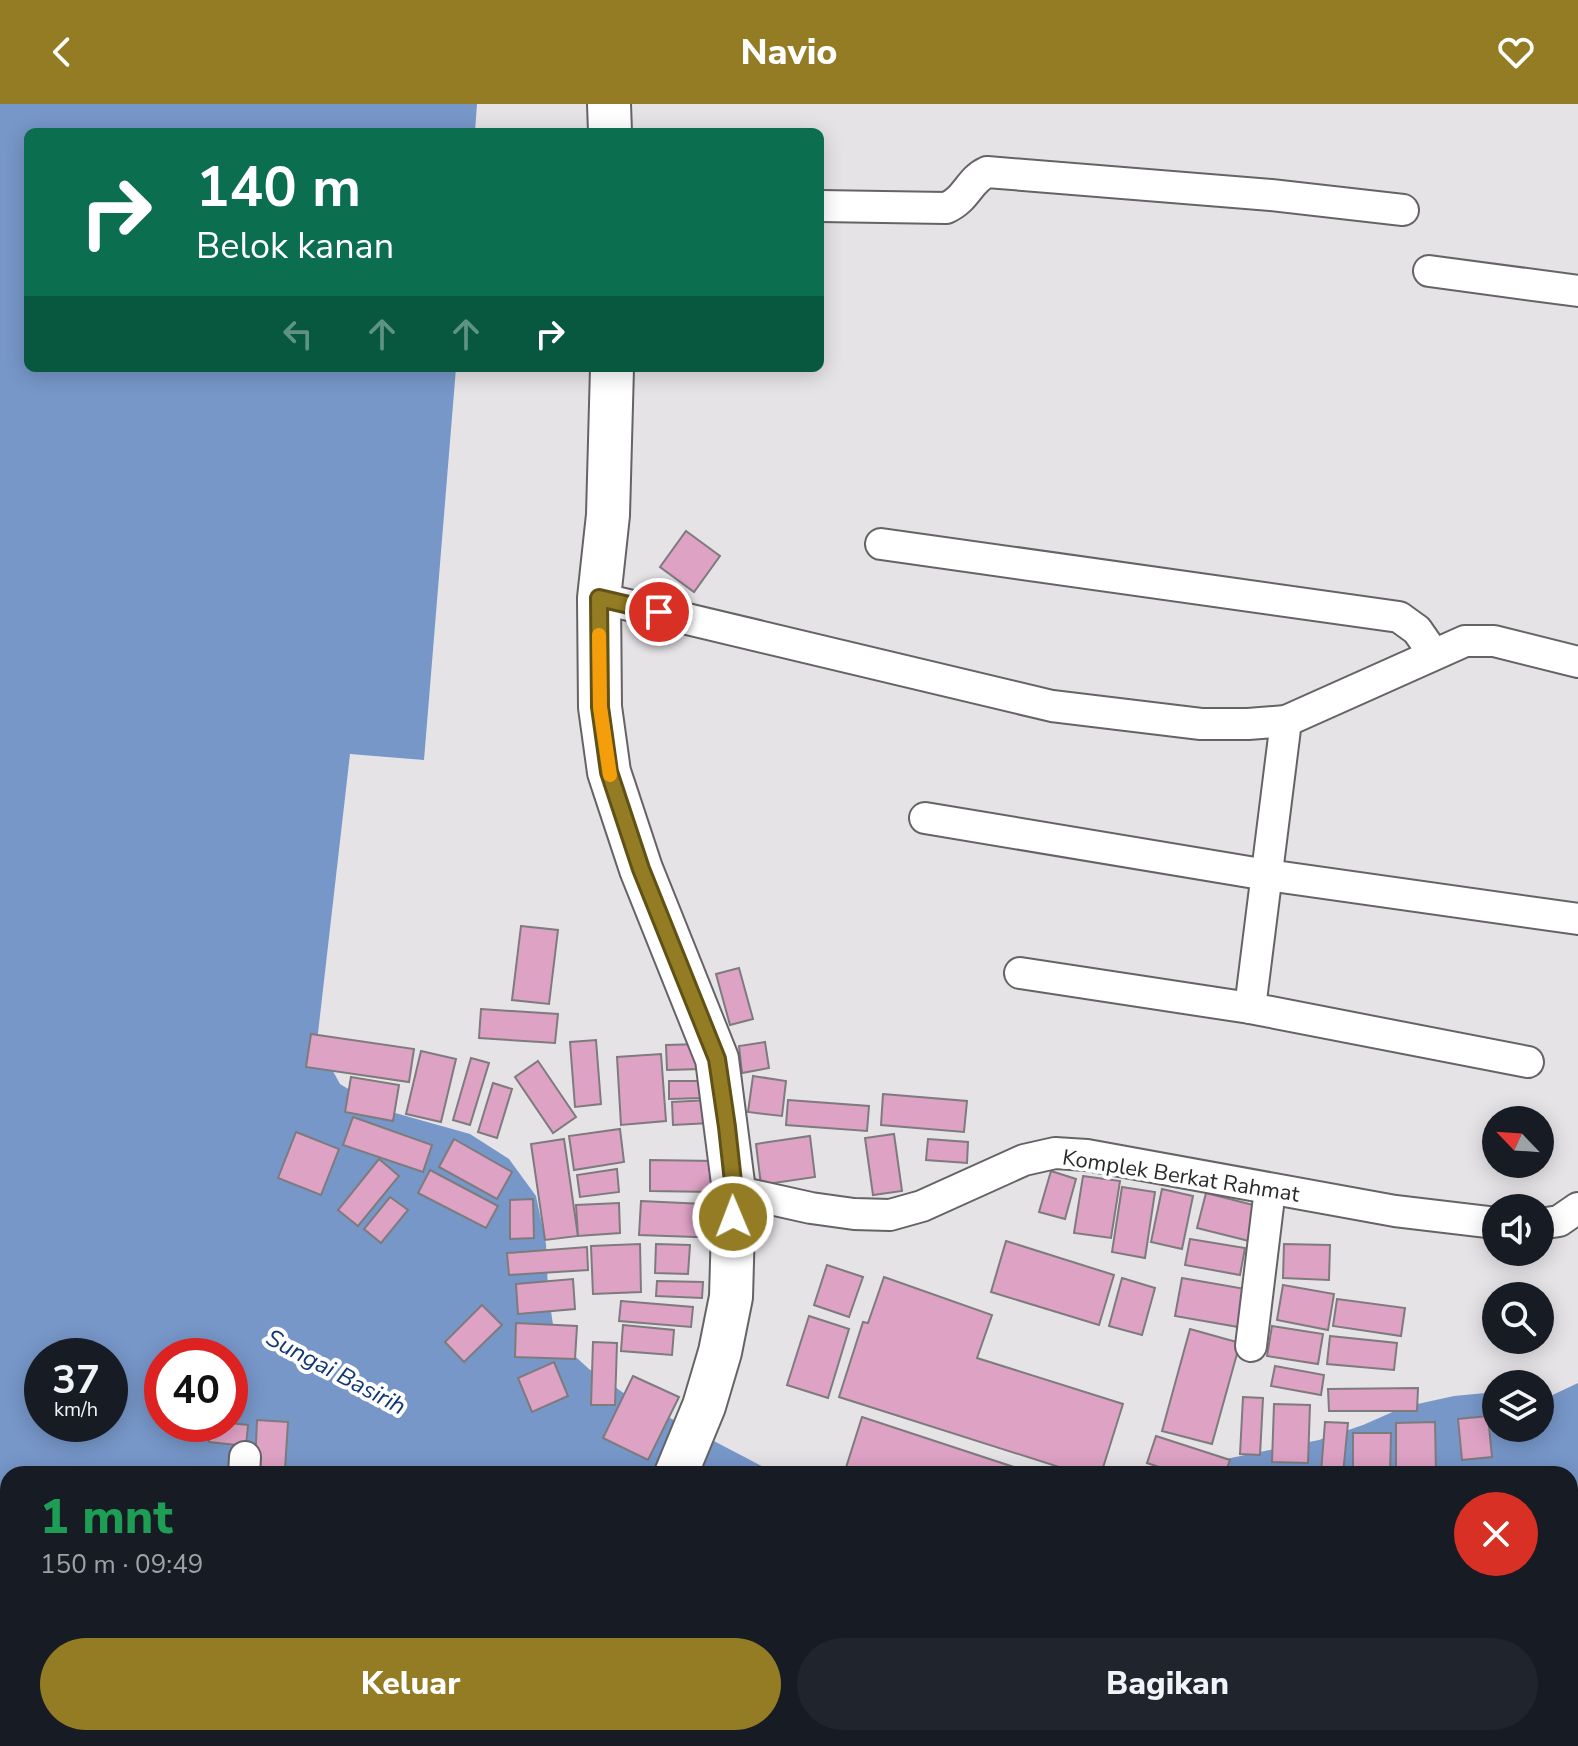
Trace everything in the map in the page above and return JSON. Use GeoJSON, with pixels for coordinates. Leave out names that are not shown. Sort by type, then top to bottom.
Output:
{"type":"FeatureCollection","features":[{"type":"Feature","properties":{"kind":"street"},"geometry":{"type":"LineString","coordinates":[[609,104],[610,128]]}},
{"type":"Feature","properties":{"kind":"street"},"geometry":{"type":"LineString","coordinates":[[824,206],[946,208],[957,203],[979,176],[987,172],[1271,195],[1403,210]]}},
{"type":"Feature","properties":{"kind":"street"},"geometry":{"type":"LineString","coordinates":[[1429,271],[1578,291]]}},
{"type":"Feature","properties":{"kind":"street"},"geometry":{"type":"LineString","coordinates":[[612,372],[608,515],[599,598],[600,707],[609,772],[641,869],[717,1059],[734,1191],[731,1297],[720,1352],[704,1406],[679,1466]]}},
{"type":"Feature","properties":{"kind":"street"},"geometry":{"type":"LineString","coordinates":[[881,544],[1399,617],[1417,630],[1433,653]]}},
{"type":"Feature","properties":{"kind":"street"},"geometry":{"type":"LineString","coordinates":[[599,598],[1052,706],[1201,724],[1286,721],[1465,641],[1494,641],[1578,662]]}},
{"type":"Feature","properties":{"kind":"street"},"geometry":{"type":"LineString","coordinates":[[1250,1008],[1286,721]]}},
{"type":"Feature","properties":{"kind":"street"},"geometry":{"type":"LineString","coordinates":[[925,818],[1267,875],[1578,919]]}},
{"type":"Feature","properties":{"kind":"street"},"geometry":{"type":"LineString","coordinates":[[1020,973],[1250,1008],[1528,1062]]}},
{"type":"Feature","properties":{"kind":"street","name":"Komplek Berkat Rahmat"},"geometry":{"type":"LineString","coordinates":[[734,1191],[811,1208],[890,1215],[922,1206],[1024,1160],[1055,1153],[1087,1155],[1395,1211],[1482,1221]]}},
{"type":"Feature","properties":{"kind":"street"},"geometry":{"type":"LineString","coordinates":[[1251,1346],[1270,1189]]}},
{"type":"Feature","properties":{"kind":"street"},"geometry":{"type":"LineString","coordinates":[[1554,1222],[1578,1208]]}},
{"type":"Feature","properties":{"kind":"water","name":"Sungai Basirih"},"geometry":{"type":"Polygon","coordinates":[[[0,104],[477,104],[475,128],[24,128],[24,372],[456,372],[424,760],[350,754],[317,1042],[340,1084],[381,1109],[470,1134],[509,1159],[536,1196],[546,1244],[548,1291],[555,1338],[589,1369],[628,1396],[762,1466],[0,1466],[0,104]]]}},
{"type":"Feature","properties":{"kind":"water"},"geometry":{"type":"Polygon","coordinates":[[[1578,1383],[1578,1466],[1207,1466],[1226,1459],[1319,1440],[1404,1407],[1482,1393],[1482,1442],[1554,1442],[1554,1394],[1578,1383]]]}},
{"type":"Feature","properties":{"kind":"building"},"geometry":{"type":"Polygon","coordinates":[[[686,531],[720,556],[694,592],[660,567],[686,531]]]}},
{"type":"Feature","properties":{"kind":"building"},"geometry":{"type":"Polygon","coordinates":[[[521,926],[558,930],[549,1004],[512,1000],[521,926]]]}},
{"type":"Feature","properties":{"kind":"building"},"geometry":{"type":"Polygon","coordinates":[[[739,968],[753,1019],[730,1025],[716,974],[739,968]]]}},
{"type":"Feature","properties":{"kind":"building"},"geometry":{"type":"Polygon","coordinates":[[[481,1009],[558,1014],[555,1043],[479,1038],[481,1009]]]}},
{"type":"Feature","properties":{"kind":"building"},"geometry":{"type":"Polygon","coordinates":[[[311,1034],[414,1049],[409,1082],[306,1067],[311,1034]]]}},
{"type":"Feature","properties":{"kind":"building"},"geometry":{"type":"Polygon","coordinates":[[[596,1040],[601,1104],[575,1107],[570,1042],[596,1040]]]}},
{"type":"Feature","properties":{"kind":"building"},"geometry":{"type":"Polygon","coordinates":[[[765,1042],[769,1068],[742,1073],[739,1046],[765,1042]]]}},
{"type":"Feature","properties":{"kind":"building"},"geometry":{"type":"Polygon","coordinates":[[[700,1044],[701,1069],[667,1070],[666,1045],[700,1044]]]}},
{"type":"Feature","properties":{"kind":"building"},"geometry":{"type":"Polygon","coordinates":[[[421,1051],[456,1059],[441,1122],[406,1114],[421,1051]]]}},
{"type":"Feature","properties":{"kind":"building"},"geometry":{"type":"Polygon","coordinates":[[[661,1054],[666,1121],[621,1125],[617,1057],[661,1054]]]}},
{"type":"Feature","properties":{"kind":"building"},"geometry":{"type":"Polygon","coordinates":[[[471,1058],[489,1063],[470,1125],[453,1120],[471,1058]]]}},
{"type":"Feature","properties":{"kind":"building"},"geometry":{"type":"Polygon","coordinates":[[[538,1061],[576,1117],[553,1133],[515,1077],[538,1061]]]}},
{"type":"Feature","properties":{"kind":"building"},"geometry":{"type":"Polygon","coordinates":[[[753,1076],[786,1081],[782,1116],[748,1112],[753,1076]]]}},
{"type":"Feature","properties":{"kind":"building"},"geometry":{"type":"Polygon","coordinates":[[[351,1077],[399,1085],[393,1121],[345,1112],[351,1077]]]}},
{"type":"Feature","properties":{"kind":"building"},"geometry":{"type":"Polygon","coordinates":[[[669,1081],[701,1081],[702,1098],[669,1099],[669,1081]]]}},
{"type":"Feature","properties":{"kind":"building"},"geometry":{"type":"Polygon","coordinates":[[[493,1083],[512,1089],[497,1138],[478,1132],[493,1083]]]}},
{"type":"Feature","properties":{"kind":"building"},"geometry":{"type":"Polygon","coordinates":[[[883,1094],[967,1101],[964,1132],[881,1125],[883,1094]]]}},
{"type":"Feature","properties":{"kind":"building"},"geometry":{"type":"Polygon","coordinates":[[[709,1100],[710,1123],[673,1125],[672,1102],[709,1100]]]}},
{"type":"Feature","properties":{"kind":"building"},"geometry":{"type":"Polygon","coordinates":[[[788,1100],[869,1106],[867,1131],[786,1125],[788,1100]]]}},
{"type":"Feature","properties":{"kind":"building"},"geometry":{"type":"Polygon","coordinates":[[[353,1117],[432,1145],[423,1172],[343,1145],[353,1117]]]}},
{"type":"Feature","properties":{"kind":"building"},"geometry":{"type":"Polygon","coordinates":[[[620,1129],[624,1162],[574,1170],[569,1136],[620,1129]]]}},
{"type":"Feature","properties":{"kind":"building"},"geometry":{"type":"Polygon","coordinates":[[[296,1132],[339,1149],[321,1195],[278,1178],[296,1132]]]}},
{"type":"Feature","properties":{"kind":"building"},"geometry":{"type":"Polygon","coordinates":[[[894,1134],[902,1191],[873,1195],[865,1138],[894,1134]]]}},
{"type":"Feature","properties":{"kind":"building"},"geometry":{"type":"Polygon","coordinates":[[[810,1136],[815,1177],[761,1185],[756,1144],[810,1136]]]}},
{"type":"Feature","properties":{"kind":"building"},"geometry":{"type":"Polygon","coordinates":[[[454,1139],[512,1172],[497,1199],[439,1167],[454,1139]]]}},
{"type":"Feature","properties":{"kind":"building"},"geometry":{"type":"Polygon","coordinates":[[[564,1139],[578,1236],[545,1240],[531,1144],[564,1139]]]}},
{"type":"Feature","properties":{"kind":"building"},"geometry":{"type":"Polygon","coordinates":[[[928,1139],[968,1142],[967,1163],[926,1160],[928,1139]]]}},
{"type":"Feature","properties":{"kind":"building"},"geometry":{"type":"Polygon","coordinates":[[[379,1159],[399,1176],[358,1226],[338,1210],[379,1159]]]}},
{"type":"Feature","properties":{"kind":"building"},"geometry":{"type":"Polygon","coordinates":[[[650,1160],[715,1161],[714,1192],[650,1191],[650,1160]]]}},
{"type":"Feature","properties":{"kind":"building"},"geometry":{"type":"Polygon","coordinates":[[[617,1169],[619,1192],[580,1197],[577,1175],[617,1169]]]}},
{"type":"Feature","properties":{"kind":"building"},"geometry":{"type":"Polygon","coordinates":[[[430,1170],[498,1206],[486,1228],[418,1193],[430,1170]]]}},
{"type":"Feature","properties":{"kind":"building"},"geometry":{"type":"Polygon","coordinates":[[[1051,1171],[1076,1179],[1065,1219],[1039,1212],[1051,1171]]]}},
{"type":"Feature","properties":{"kind":"building"},"geometry":{"type":"Polygon","coordinates":[[[1083,1176],[1120,1181],[1111,1238],[1074,1233],[1083,1176]]]}},
{"type":"Feature","properties":{"kind":"building"},"geometry":{"type":"Polygon","coordinates":[[[1122,1187],[1155,1192],[1145,1258],[1112,1252],[1122,1187]]]}},
{"type":"Feature","properties":{"kind":"building"},"geometry":{"type":"Polygon","coordinates":[[[1162,1189],[1193,1196],[1182,1249],[1151,1242],[1162,1189]]]}},
{"type":"Feature","properties":{"kind":"building"},"geometry":{"type":"Polygon","coordinates":[[[1206,1193],[1265,1208],[1257,1243],[1197,1228],[1206,1193]]]}},
{"type":"Feature","properties":{"kind":"building"},"geometry":{"type":"Polygon","coordinates":[[[390,1197],[408,1210],[381,1243],[364,1229],[390,1197]]]}},
{"type":"Feature","properties":{"kind":"building"},"geometry":{"type":"Polygon","coordinates":[[[533,1199],[534,1238],[510,1239],[510,1200],[533,1199]]]}},
{"type":"Feature","properties":{"kind":"building"},"geometry":{"type":"Polygon","coordinates":[[[641,1201],[725,1205],[724,1238],[639,1235],[641,1201]]]}},
{"type":"Feature","properties":{"kind":"building"},"geometry":{"type":"Polygon","coordinates":[[[619,1203],[620,1233],[578,1236],[576,1205],[619,1203]]]}},
{"type":"Feature","properties":{"kind":"building"},"geometry":{"type":"Polygon","coordinates":[[[1190,1239],[1245,1248],[1240,1275],[1185,1265],[1190,1239]]]}},
{"type":"Feature","properties":{"kind":"building"},"geometry":{"type":"Polygon","coordinates":[[[1006,1241],[1114,1275],[1099,1325],[991,1292],[1006,1241]]]}},
{"type":"Feature","properties":{"kind":"building"},"geometry":{"type":"Polygon","coordinates":[[[640,1244],[641,1292],[593,1294],[591,1246],[640,1244]]]}},
{"type":"Feature","properties":{"kind":"building"},"geometry":{"type":"Polygon","coordinates":[[[656,1244],[690,1245],[688,1274],[655,1273],[656,1244]]]}},
{"type":"Feature","properties":{"kind":"building"},"geometry":{"type":"Polygon","coordinates":[[[1284,1244],[1330,1245],[1329,1280],[1283,1278],[1284,1244]]]}},
{"type":"Feature","properties":{"kind":"building"},"geometry":{"type":"Polygon","coordinates":[[[587,1247],[588,1270],[509,1275],[507,1253],[587,1247]]]}},
{"type":"Feature","properties":{"kind":"building"},"geometry":{"type":"Polygon","coordinates":[[[827,1265],[863,1277],[849,1317],[814,1305],[827,1265]]]}},
{"type":"Feature","properties":{"kind":"building"},"geometry":{"type":"Polygon","coordinates":[[[884,1277],[992,1315],[977,1358],[1123,1404],[1104,1466],[1056,1466],[839,1397],[863,1322],[868,1323],[884,1277]]]}},
{"type":"Feature","properties":{"kind":"building"},"geometry":{"type":"Polygon","coordinates":[[[1122,1278],[1155,1288],[1142,1335],[1109,1326],[1122,1278]]]}},
{"type":"Feature","properties":{"kind":"building"},"geometry":{"type":"Polygon","coordinates":[[[1182,1278],[1251,1290],[1244,1328],[1175,1316],[1182,1278]]]}},
{"type":"Feature","properties":{"kind":"building"},"geometry":{"type":"Polygon","coordinates":[[[573,1279],[575,1309],[518,1314],[516,1284],[573,1279]]]}},
{"type":"Feature","properties":{"kind":"building"},"geometry":{"type":"Polygon","coordinates":[[[657,1281],[703,1282],[702,1298],[656,1296],[657,1281]]]}},
{"type":"Feature","properties":{"kind":"building"},"geometry":{"type":"Polygon","coordinates":[[[1283,1285],[1334,1294],[1328,1330],[1277,1320],[1283,1285]]]}},
{"type":"Feature","properties":{"kind":"building"},"geometry":{"type":"Polygon","coordinates":[[[1337,1299],[1405,1308],[1401,1336],[1333,1326],[1337,1299]]]}},
{"type":"Feature","properties":{"kind":"building"},"geometry":{"type":"Polygon","coordinates":[[[621,1301],[693,1307],[691,1327],[619,1321],[621,1301]]]}},
{"type":"Feature","properties":{"kind":"building"},"geometry":{"type":"Polygon","coordinates":[[[482,1305],[502,1325],[464,1362],[445,1342],[482,1305]]]}},
{"type":"Feature","properties":{"kind":"building"},"geometry":{"type":"Polygon","coordinates":[[[809,1316],[849,1329],[828,1398],[787,1385],[809,1316]]]}},
{"type":"Feature","properties":{"kind":"building"},"geometry":{"type":"Polygon","coordinates":[[[516,1323],[577,1326],[575,1359],[515,1357],[516,1323]]]}},
{"type":"Feature","properties":{"kind":"building"},"geometry":{"type":"Polygon","coordinates":[[[623,1325],[674,1330],[672,1355],[621,1351],[623,1325]]]}},
{"type":"Feature","properties":{"kind":"building"},"geometry":{"type":"Polygon","coordinates":[[[1272,1326],[1323,1334],[1318,1364],[1267,1356],[1272,1326]]]}},
{"type":"Feature","properties":{"kind":"building"},"geometry":{"type":"Polygon","coordinates":[[[1190,1329],[1240,1343],[1212,1444],[1162,1431],[1190,1329]]]}},
{"type":"Feature","properties":{"kind":"building"},"geometry":{"type":"Polygon","coordinates":[[[1330,1336],[1397,1343],[1394,1370],[1327,1364],[1330,1336]]]}},
{"type":"Feature","properties":{"kind":"building"},"geometry":{"type":"Polygon","coordinates":[[[593,1342],[617,1343],[615,1405],[591,1405],[593,1342]]]}},
{"type":"Feature","properties":{"kind":"building"},"geometry":{"type":"Polygon","coordinates":[[[554,1362],[568,1396],[532,1412],[518,1378],[554,1362]]]}},
{"type":"Feature","properties":{"kind":"building"},"geometry":{"type":"Polygon","coordinates":[[[1275,1366],[1324,1375],[1321,1395],[1271,1386],[1275,1366]]]}},
{"type":"Feature","properties":{"kind":"building"},"geometry":{"type":"Polygon","coordinates":[[[633,1376],[679,1397],[648,1460],[603,1438],[633,1376]]]}},
{"type":"Feature","properties":{"kind":"building"},"geometry":{"type":"Polygon","coordinates":[[[1418,1388],[1417,1411],[1329,1411],[1328,1389],[1418,1388]]]}},
{"type":"Feature","properties":{"kind":"building"},"geometry":{"type":"Polygon","coordinates":[[[1243,1397],[1263,1398],[1260,1455],[1240,1454],[1243,1397]]]}},
{"type":"Feature","properties":{"kind":"building"},"geometry":{"type":"Polygon","coordinates":[[[1274,1404],[1310,1405],[1308,1463],[1272,1462],[1274,1404]]]}},
{"type":"Feature","properties":{"kind":"building"},"geometry":{"type":"Polygon","coordinates":[[[862,1417],[1011,1466],[847,1466],[862,1417]]]}},
{"type":"Feature","properties":{"kind":"building"},"geometry":{"type":"Polygon","coordinates":[[[1482,1417],[1482,1442],[1491,1442],[1492,1457],[1462,1460],[1458,1419],[1482,1417]]]}},
{"type":"Feature","properties":{"kind":"building"},"geometry":{"type":"Polygon","coordinates":[[[257,1420],[288,1422],[285,1466],[255,1466],[257,1420]]]}},
{"type":"Feature","properties":{"kind":"building"},"geometry":{"type":"Polygon","coordinates":[[[1325,1422],[1348,1423],[1344,1466],[1322,1466],[1325,1422]]]}},
{"type":"Feature","properties":{"kind":"building"},"geometry":{"type":"Polygon","coordinates":[[[1435,1422],[1436,1466],[1396,1466],[1396,1423],[1435,1422]]]}},
{"type":"Feature","properties":{"kind":"building"},"geometry":{"type":"Polygon","coordinates":[[[1353,1433],[1391,1433],[1390,1466],[1353,1466],[1353,1433]]]}},
{"type":"Feature","properties":{"kind":"building"},"geometry":{"type":"Polygon","coordinates":[[[1156,1436],[1230,1460],[1228,1466],[1156,1466],[1147,1463],[1156,1436]]]}},
{"type":"Feature","properties":{"kind":"building"},"geometry":{"type":"Polygon","coordinates":[[[209,1442],[246,1442],[246,1446],[209,1442]]]}},
{"type":"Feature","properties":{"kind":"slow traffic"},"geometry":{"type":"LineString","coordinates":[[599,635],[600,707],[610,775]]}},
{"type":"Feature","properties":{"kind":"route"},"geometry":{"type":"LineString","coordinates":[[659,612],[599,598],[600,707],[609,772],[641,869],[717,1059],[734,1191],[733,1217]]}}]}
